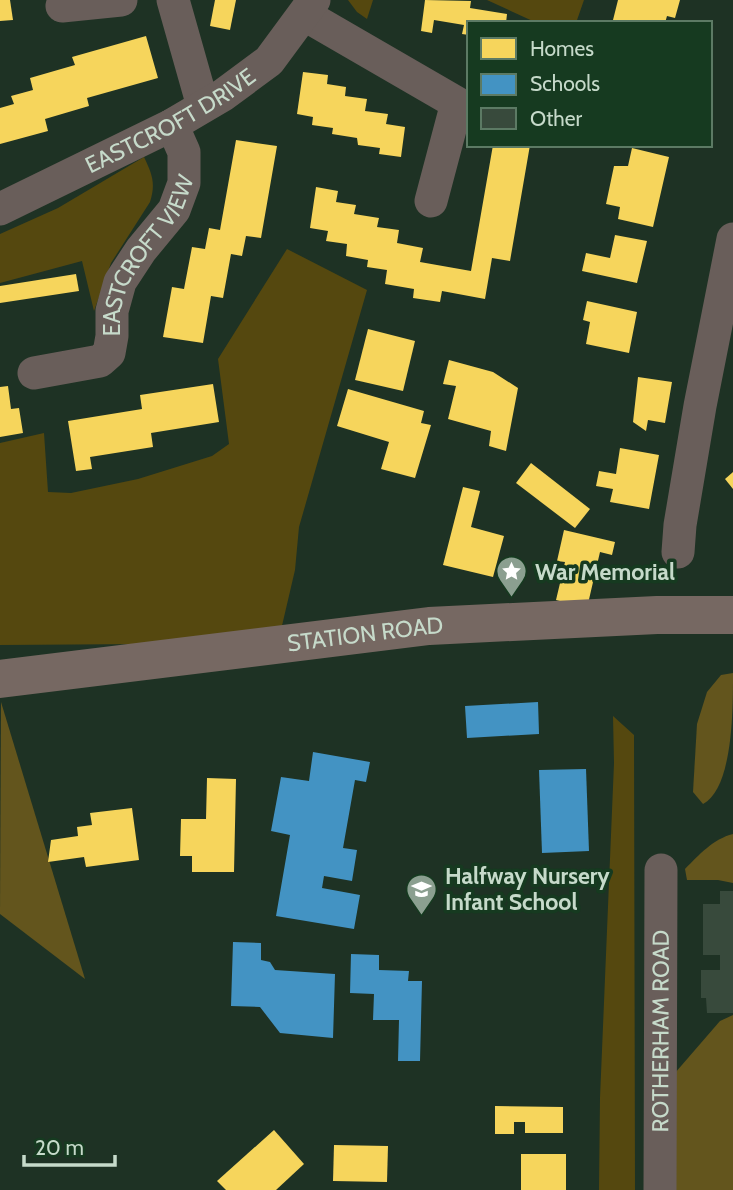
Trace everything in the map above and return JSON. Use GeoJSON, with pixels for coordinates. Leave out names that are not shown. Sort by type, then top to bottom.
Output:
{"type":"FeatureCollection","features":[{"type":"Feature","properties":{"kind":"main road","name":"STATION ROAD"},"geometry":{"type":"LineString","coordinates":[[0,679],[429,626],[657,615],[733,615]]}},
{"type":"Feature","properties":{"kind":"street"},"geometry":{"type":"LineString","coordinates":[[62,6],[121,0]]}},
{"type":"Feature","properties":{"kind":"street"},"geometry":{"type":"LineString","coordinates":[[173,0],[203,106]]}},
{"type":"Feature","properties":{"kind":"street"},"geometry":{"type":"LineString","coordinates":[[309,7],[457,103],[431,201]]}},
{"type":"Feature","properties":{"kind":"street","name":"EASTCROFT DRIVE"},"geometry":{"type":"LineString","coordinates":[[0,209],[172,125],[203,106],[269,61],[309,7]]}},
{"type":"Feature","properties":{"kind":"street","name":"EASTCROFT VIEW"},"geometry":{"type":"LineString","coordinates":[[34,373],[100,361],[109,353],[112,311],[120,282],[141,250],[174,210],[184,183],[184,152],[172,125]]}},
{"type":"Feature","properties":{"kind":"street"},"geometry":{"type":"LineString","coordinates":[[678,552],[700,406],[733,239]]}},
{"type":"Feature","properties":{"kind":"street","name":"ROTHERHAM ROAD"},"geometry":{"type":"LineString","coordinates":[[660,1190],[661,870]]}},
{"type":"Feature","properties":{"kind":"shaded area"},"geometry":{"type":"Polygon","coordinates":[[[348,0],[373,0],[367,19],[357,12],[348,0]]]}},
{"type":"Feature","properties":{"kind":"shaded area"},"geometry":{"type":"Polygon","coordinates":[[[487,0],[584,0],[577,21],[533,21],[487,0]]]}},
{"type":"Feature","properties":{"kind":"shaded area"},"geometry":{"type":"Polygon","coordinates":[[[144,157],[152,179],[150,202],[111,263],[94,311],[82,261],[0,283],[0,234],[58,208],[144,157]]]}},
{"type":"Feature","properties":{"kind":"shaded area"},"geometry":{"type":"Polygon","coordinates":[[[287,249],[367,290],[299,527],[295,570],[281,630],[148,644],[0,645],[0,443],[44,433],[48,492],[71,493],[138,479],[212,456],[229,444],[218,359],[287,249]]]}},
{"type":"Feature","properties":{"kind":"shaded area"},"geometry":{"type":"Polygon","coordinates":[[[733,673],[733,707],[726,765],[713,795],[703,804],[693,792],[697,724],[707,692],[721,675],[733,673]]]}},
{"type":"Feature","properties":{"kind":"shaded area"},"geometry":{"type":"Polygon","coordinates":[[[1,702],[85,979],[0,914],[1,702]]]}},
{"type":"Feature","properties":{"kind":"shaded area"},"geometry":{"type":"Polygon","coordinates":[[[613,716],[634,735],[635,1190],[599,1190],[600,1098],[614,763],[613,716]]]}},
{"type":"Feature","properties":{"kind":"shaded area"},"geometry":{"type":"Polygon","coordinates":[[[733,834],[733,883],[687,880],[685,869],[696,858],[713,844],[733,834]]]}},
{"type":"Feature","properties":{"kind":"shaded area"},"geometry":{"type":"Polygon","coordinates":[[[733,1015],[733,1190],[674,1190],[675,1073],[720,1021],[733,1015]]]}},
{"type":"Feature","properties":{"kind":"building: Homes"},"geometry":{"type":"Polygon","coordinates":[[[0,0],[10,0],[13,20],[0,21],[0,0]]]}},
{"type":"Feature","properties":{"kind":"building: Homes"},"geometry":{"type":"Polygon","coordinates":[[[215,0],[236,0],[230,30],[210,26],[215,0]]]}},
{"type":"Feature","properties":{"kind":"building: Homes"},"geometry":{"type":"Polygon","coordinates":[[[425,0],[471,1],[470,8],[507,14],[506,21],[467,21],[467,35],[462,34],[464,25],[434,20],[432,33],[421,31],[425,0]]]}},
{"type":"Feature","properties":{"kind":"building: Homes"},"geometry":{"type":"Polygon","coordinates":[[[618,0],[680,0],[675,18],[667,16],[666,21],[613,20],[618,0]]]}},
{"type":"Feature","properties":{"kind":"building: Homes"},"geometry":{"type":"Polygon","coordinates":[[[146,36],[158,78],[87,98],[89,106],[45,119],[48,131],[0,144],[0,108],[14,104],[11,96],[33,90],[30,78],[75,65],[72,57],[146,36]]]}},
{"type":"Feature","properties":{"kind":"building: Homes"},"geometry":{"type":"Polygon","coordinates":[[[303,72],[328,75],[327,84],[346,87],[345,96],[367,99],[365,111],[388,114],[386,124],[405,127],[401,157],[379,154],[380,148],[358,145],[357,138],[332,134],[333,128],[312,125],[313,117],[297,114],[303,72]]]}},
{"type":"Feature","properties":{"kind":"building: Homes"},"geometry":{"type":"Polygon","coordinates":[[[236,140],[277,146],[261,238],[246,236],[242,256],[231,254],[223,298],[211,296],[203,343],[163,337],[172,287],[184,289],[192,247],[205,249],[209,228],[220,230],[236,140]]]}},
{"type":"Feature","properties":{"kind":"building: Homes"},"geometry":{"type":"Polygon","coordinates":[[[493,147],[530,147],[510,261],[492,258],[485,299],[442,291],[440,302],[413,298],[414,289],[385,284],[387,270],[367,267],[368,260],[346,256],[347,244],[326,241],[328,231],[310,228],[316,187],[338,191],[336,202],[356,205],[354,214],[379,218],[377,227],[399,230],[397,243],[423,248],[420,262],[471,271],[493,147]]]}},
{"type":"Feature","properties":{"kind":"building: Homes"},"geometry":{"type":"Polygon","coordinates":[[[632,148],[669,157],[653,227],[618,219],[620,207],[606,204],[614,166],[628,166],[632,148]]]}},
{"type":"Feature","properties":{"kind":"building: Homes"},"geometry":{"type":"Polygon","coordinates":[[[615,235],[647,241],[637,283],[582,271],[586,253],[610,258],[615,235]]]}},
{"type":"Feature","properties":{"kind":"building: Homes"},"geometry":{"type":"Polygon","coordinates":[[[76,274],[79,291],[0,303],[0,286],[76,274]]]}},
{"type":"Feature","properties":{"kind":"building: Homes"},"geometry":{"type":"Polygon","coordinates":[[[587,301],[637,312],[629,353],[586,344],[590,322],[583,320],[587,301]]]}},
{"type":"Feature","properties":{"kind":"building: Homes"},"geometry":{"type":"Polygon","coordinates":[[[368,329],[415,341],[403,391],[355,380],[368,329]]]}},
{"type":"Feature","properties":{"kind":"building: Homes"},"geometry":{"type":"Polygon","coordinates":[[[449,360],[493,372],[518,388],[506,451],[489,446],[491,431],[448,419],[456,386],[443,384],[449,360]]]}},
{"type":"Feature","properties":{"kind":"building: Homes"},"geometry":{"type":"Polygon","coordinates":[[[638,377],[672,382],[665,423],[648,420],[646,431],[633,422],[638,377]]]}},
{"type":"Feature","properties":{"kind":"building: Homes"},"geometry":{"type":"Polygon","coordinates":[[[213,384],[219,422],[151,433],[153,447],[90,457],[92,469],[76,471],[68,421],[142,409],[140,395],[213,384]]]}},
{"type":"Feature","properties":{"kind":"building: Homes"},"geometry":{"type":"Polygon","coordinates":[[[8,386],[11,409],[19,408],[23,433],[0,437],[0,387],[8,386]]]}},
{"type":"Feature","properties":{"kind":"building: Homes"},"geometry":{"type":"Polygon","coordinates":[[[348,389],[424,411],[421,423],[431,425],[415,478],[381,469],[389,442],[337,426],[348,389]]]}},
{"type":"Feature","properties":{"kind":"building: Homes"},"geometry":{"type":"Polygon","coordinates":[[[620,448],[659,455],[649,509],[610,502],[613,489],[596,486],[599,471],[616,474],[620,448]]]}},
{"type":"Feature","properties":{"kind":"building: Homes"},"geometry":{"type":"Polygon","coordinates":[[[531,463],[590,509],[575,528],[516,483],[531,463]]]}},
{"type":"Feature","properties":{"kind":"building: Homes"},"geometry":{"type":"Polygon","coordinates":[[[733,472],[733,489],[725,479],[733,472]]]}},
{"type":"Feature","properties":{"kind":"building: Homes"},"geometry":{"type":"Polygon","coordinates":[[[463,487],[480,491],[471,527],[504,536],[493,577],[443,565],[463,487]]]}},
{"type":"Feature","properties":{"kind":"building: Homes"},"geometry":{"type":"Polygon","coordinates":[[[564,530],[615,542],[612,555],[600,552],[587,608],[556,600],[565,562],[557,561],[564,530]]]}},
{"type":"Feature","properties":{"kind":"building: Homes"},"geometry":{"type":"Polygon","coordinates":[[[207,778],[236,779],[234,872],[192,872],[192,856],[180,856],[181,819],[206,819],[207,778]]]}},
{"type":"Feature","properties":{"kind":"building: Homes"},"geometry":{"type":"Polygon","coordinates":[[[132,808],[139,860],[86,867],[84,857],[48,862],[51,840],[78,836],[77,827],[92,825],[90,813],[132,808]]]}},
{"type":"Feature","properties":{"kind":"building: Homes"},"geometry":{"type":"Polygon","coordinates":[[[495,1106],[563,1107],[563,1133],[525,1133],[525,1122],[514,1122],[514,1134],[495,1134],[495,1106]]]}},
{"type":"Feature","properties":{"kind":"building: Homes"},"geometry":{"type":"Polygon","coordinates":[[[274,1130],[304,1164],[276,1190],[226,1190],[217,1181],[274,1130]]]}},
{"type":"Feature","properties":{"kind":"building: Homes"},"geometry":{"type":"Polygon","coordinates":[[[334,1145],[388,1146],[387,1182],[333,1181],[334,1145]]]}},
{"type":"Feature","properties":{"kind":"building: Homes"},"geometry":{"type":"Polygon","coordinates":[[[521,1154],[566,1154],[566,1190],[521,1190],[521,1154]]]}},
{"type":"Feature","properties":{"kind":"building: Schools"},"geometry":{"type":"Polygon","coordinates":[[[538,702],[539,734],[467,738],[465,706],[538,702]]]}},
{"type":"Feature","properties":{"kind":"building: Schools"},"geometry":{"type":"Polygon","coordinates":[[[313,752],[370,762],[366,782],[355,780],[343,848],[357,850],[352,881],[324,876],[322,888],[360,895],[354,929],[276,916],[290,835],[271,831],[281,777],[309,781],[313,752]]]}},
{"type":"Feature","properties":{"kind":"building: Schools"},"geometry":{"type":"Polygon","coordinates":[[[586,769],[589,851],[542,853],[539,770],[586,769]]]}},
{"type":"Feature","properties":{"kind":"building: Schools"},"geometry":{"type":"Polygon","coordinates":[[[233,942],[261,943],[261,960],[270,962],[275,970],[335,974],[333,1038],[280,1033],[260,1007],[231,1006],[233,942]]]}},
{"type":"Feature","properties":{"kind":"building: Schools"},"geometry":{"type":"Polygon","coordinates":[[[351,954],[379,955],[379,970],[409,971],[408,981],[422,981],[420,1061],[398,1061],[399,1020],[373,1020],[374,994],[350,993],[351,954]]]}},
{"type":"Feature","properties":{"kind":"building: Other"},"geometry":{"type":"Polygon","coordinates":[[[720,891],[733,891],[733,1013],[707,1013],[706,998],[701,998],[701,970],[720,970],[720,955],[703,955],[703,904],[720,904],[720,891]]]}},
{"type":"Feature","properties":{"kind":"place","name":"War Memorial"},"geometry":{"type":"Point","coordinates":[512,599]}},
{"type":"Feature","properties":{"kind":"place","name":"Halfway Nursery Infant School"},"geometry":{"type":"Point","coordinates":[422,916]}}]}
